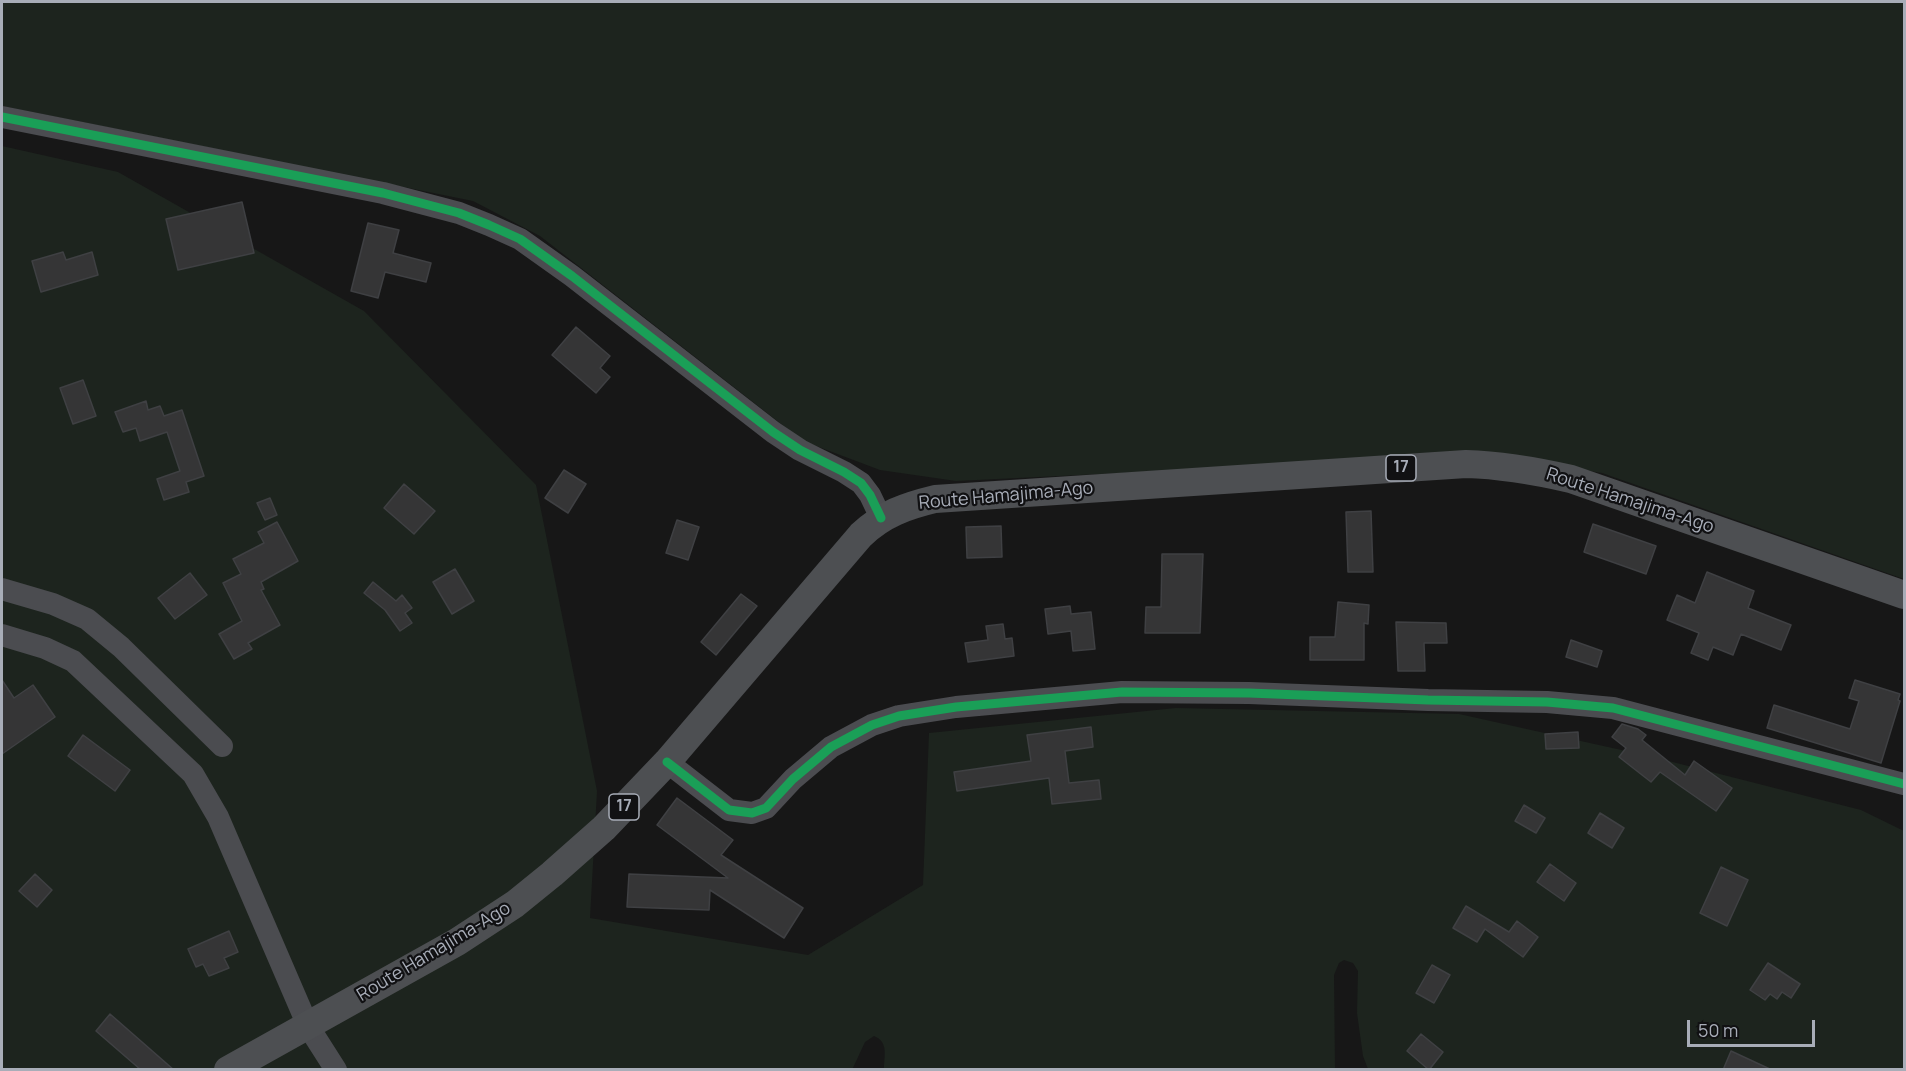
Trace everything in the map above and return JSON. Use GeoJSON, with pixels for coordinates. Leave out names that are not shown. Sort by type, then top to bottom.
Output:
{"type":"FeatureCollection","features":[{"type":"Feature","properties":{"kind":"main road","name":"Route Hamajima-Ago"},"geometry":{"type":"LineString","coordinates":[[228,1070],[457,942],[515,904],[552,874],[604,828],[667,762],[861,535],[881,518],[906,506],[935,499],[1466,464],[1493,465],[1520,468],[1571,479],[1905,595]]}},
{"type":"Feature","properties":{"kind":"street"},"geometry":{"type":"LineString","coordinates":[[2,117],[382,193],[459,213],[520,239],[572,276],[773,432],[800,450],[861,483],[870,495],[881,518]]}},
{"type":"Feature","properties":{"kind":"street"},"geometry":{"type":"LineString","coordinates":[[2,589],[53,604],[87,619],[121,647],[222,746]]}},
{"type":"Feature","properties":{"kind":"street"},"geometry":{"type":"LineString","coordinates":[[2,635],[45,648],[73,661],[193,774],[218,818],[308,1026],[336,1070]]}},
{"type":"Feature","properties":{"kind":"street"},"geometry":{"type":"LineString","coordinates":[[667,762],[729,810],[752,813],[766,808],[793,779],[831,747],[872,725],[899,716],[956,706],[1122,692],[1249,693],[1547,702],[1613,708],[1905,784]]}},
{"type":"Feature","properties":{"kind":"shaded area"},"geometry":{"type":"Polygon","coordinates":[[[2,2],[1904,2],[1904,579],[1602,473],[1493,455],[956,481],[880,470],[803,441],[540,236],[473,201],[2,106],[2,2]]]}},
{"type":"Feature","properties":{"kind":"shaded area"},"geometry":{"type":"Polygon","coordinates":[[[2,146],[118,172],[364,311],[536,485],[597,791],[590,918],[808,955],[923,885],[929,733],[1176,708],[1459,714],[1653,757],[1861,810],[1904,831],[1904,1069],[1368,1069],[1363,1056],[1357,1013],[1358,971],[1353,963],[1344,960],[1339,963],[1334,975],[1335,1069],[884,1069],[884,1046],[874,1036],[865,1042],[852,1070],[2,1070],[2,146]]]}},
{"type":"Feature","properties":{"kind":"building"},"geometry":{"type":"Polygon","coordinates":[[[242,202],[254,253],[178,270],[166,219],[242,202]]]}},
{"type":"Feature","properties":{"kind":"building"},"geometry":{"type":"Polygon","coordinates":[[[368,223],[399,230],[393,253],[431,263],[426,282],[385,272],[378,298],[351,291],[368,223]]]}},
{"type":"Feature","properties":{"kind":"building"},"geometry":{"type":"Polygon","coordinates":[[[63,252],[66,260],[92,252],[98,275],[41,292],[32,261],[63,252]]]}},
{"type":"Feature","properties":{"kind":"building"},"geometry":{"type":"Polygon","coordinates":[[[576,327],[610,356],[600,368],[610,377],[596,393],[552,355],[576,327]]]}},
{"type":"Feature","properties":{"kind":"building"},"geometry":{"type":"Polygon","coordinates":[[[83,380],[96,416],[73,424],[60,388],[83,380]]]}},
{"type":"Feature","properties":{"kind":"building"},"geometry":{"type":"Polygon","coordinates":[[[146,401],[148,410],[160,406],[164,416],[182,410],[204,476],[186,482],[189,492],[164,500],[157,479],[180,471],[167,432],[140,441],[136,428],[123,432],[115,412],[146,401]]]}},
{"type":"Feature","properties":{"kind":"building"},"geometry":{"type":"Polygon","coordinates":[[[564,470],[586,484],[568,513],[545,498],[564,470]]]}},
{"type":"Feature","properties":{"kind":"building"},"geometry":{"type":"Polygon","coordinates":[[[404,484],[435,511],[414,534],[384,508],[404,484]]]}},
{"type":"Feature","properties":{"kind":"building"},"geometry":{"type":"Polygon","coordinates":[[[270,498],[277,515],[265,520],[257,503],[270,498]]]}},
{"type":"Feature","properties":{"kind":"building"},"geometry":{"type":"Polygon","coordinates":[[[1371,511],[1373,572],[1348,572],[1346,512],[1371,511]]]}},
{"type":"Feature","properties":{"kind":"building"},"geometry":{"type":"Polygon","coordinates":[[[677,520],[699,527],[688,560],[666,553],[677,520]]]}},
{"type":"Feature","properties":{"kind":"building"},"geometry":{"type":"Polygon","coordinates":[[[277,522],[298,561],[261,582],[264,589],[261,590],[280,625],[248,643],[252,649],[234,659],[219,634],[242,621],[223,583],[241,574],[233,559],[264,543],[258,532],[277,522]]]}},
{"type":"Feature","properties":{"kind":"building"},"geometry":{"type":"Polygon","coordinates":[[[1593,524],[1656,546],[1646,574],[1584,552],[1593,524]]]}},
{"type":"Feature","properties":{"kind":"building"},"geometry":{"type":"Polygon","coordinates":[[[1001,526],[1002,557],[967,558],[966,527],[1001,526]]]}},
{"type":"Feature","properties":{"kind":"building"},"geometry":{"type":"Polygon","coordinates":[[[1162,554],[1203,554],[1200,633],[1145,633],[1146,607],[1161,607],[1162,554]]]}},
{"type":"Feature","properties":{"kind":"building"},"geometry":{"type":"Polygon","coordinates":[[[455,569],[474,601],[452,614],[433,582],[455,569]]]}},
{"type":"Feature","properties":{"kind":"building"},"geometry":{"type":"Polygon","coordinates":[[[1707,572],[1754,591],[1748,608],[1791,625],[1781,650],[1741,634],[1733,655],[1713,647],[1708,660],[1691,653],[1699,633],[1667,620],[1677,595],[1695,603],[1707,572]]]}},
{"type":"Feature","properties":{"kind":"building"},"geometry":{"type":"Polygon","coordinates":[[[190,573],[207,595],[175,619],[158,598],[190,573]]]}},
{"type":"Feature","properties":{"kind":"building"},"geometry":{"type":"Polygon","coordinates":[[[373,582],[396,601],[402,595],[412,608],[405,613],[412,623],[400,631],[385,610],[364,593],[373,582]]]}},
{"type":"Feature","properties":{"kind":"building"},"geometry":{"type":"Polygon","coordinates":[[[741,594],[757,606],[716,655],[701,642],[741,594]]]}},
{"type":"Feature","properties":{"kind":"building"},"geometry":{"type":"Polygon","coordinates":[[[1338,602],[1369,605],[1368,624],[1364,623],[1364,660],[1310,660],[1310,637],[1335,637],[1338,602]]]}},
{"type":"Feature","properties":{"kind":"building"},"geometry":{"type":"Polygon","coordinates":[[[1070,606],[1071,614],[1091,612],[1095,649],[1073,651],[1071,631],[1048,634],[1045,609],[1070,606]]]}},
{"type":"Feature","properties":{"kind":"building"},"geometry":{"type":"Polygon","coordinates":[[[1396,622],[1446,623],[1447,643],[1424,643],[1425,671],[1398,671],[1396,622]]]}},
{"type":"Feature","properties":{"kind":"building"},"geometry":{"type":"Polygon","coordinates":[[[1003,624],[1005,639],[1012,638],[1014,656],[968,662],[965,643],[988,640],[986,626],[1003,624]]]}},
{"type":"Feature","properties":{"kind":"building"},"geometry":{"type":"Polygon","coordinates":[[[1571,640],[1602,651],[1597,667],[1566,657],[1571,640]]]}},
{"type":"Feature","properties":{"kind":"building"},"geometry":{"type":"Polygon","coordinates":[[[2,680],[14,698],[33,685],[55,717],[2,754],[2,680]]]}},
{"type":"Feature","properties":{"kind":"building"},"geometry":{"type":"Polygon","coordinates":[[[1855,680],[1900,694],[1898,700],[1900,701],[1881,763],[1767,728],[1774,705],[1850,729],[1859,701],[1849,698],[1855,680]]]}},
{"type":"Feature","properties":{"kind":"building"},"geometry":{"type":"Polygon","coordinates":[[[1622,724],[1638,729],[1646,735],[1642,740],[1685,775],[1694,761],[1732,788],[1716,811],[1660,772],[1651,782],[1619,757],[1626,748],[1612,737],[1622,724]]]}},
{"type":"Feature","properties":{"kind":"building"},"geometry":{"type":"Polygon","coordinates":[[[1091,727],[1093,747],[1065,751],[1069,783],[1099,780],[1101,799],[1052,804],[1049,778],[957,791],[954,772],[1031,761],[1027,735],[1091,727]]]}},
{"type":"Feature","properties":{"kind":"building"},"geometry":{"type":"Polygon","coordinates":[[[1578,732],[1579,748],[1546,749],[1545,734],[1578,732]]]}},
{"type":"Feature","properties":{"kind":"building"},"geometry":{"type":"Polygon","coordinates":[[[83,735],[130,770],[115,791],[68,756],[83,735]]]}},
{"type":"Feature","properties":{"kind":"building"},"geometry":{"type":"Polygon","coordinates":[[[677,798],[733,840],[721,855],[803,908],[784,938],[710,890],[709,910],[627,907],[629,874],[728,878],[657,825],[677,798]]]}},
{"type":"Feature","properties":{"kind":"building"},"geometry":{"type":"Polygon","coordinates":[[[1524,805],[1545,818],[1536,833],[1515,821],[1524,805]]]}},
{"type":"Feature","properties":{"kind":"building"},"geometry":{"type":"Polygon","coordinates":[[[1600,813],[1624,828],[1612,848],[1588,833],[1600,813]]]}},
{"type":"Feature","properties":{"kind":"building"},"geometry":{"type":"Polygon","coordinates":[[[1550,864],[1576,883],[1564,901],[1537,882],[1550,864]]]}},
{"type":"Feature","properties":{"kind":"building"},"geometry":{"type":"Polygon","coordinates":[[[1721,867],[1748,880],[1727,926],[1700,913],[1721,867]]]}},
{"type":"Feature","properties":{"kind":"building"},"geometry":{"type":"Polygon","coordinates":[[[35,874],[52,890],[37,907],[19,891],[35,874]]]}},
{"type":"Feature","properties":{"kind":"building"},"geometry":{"type":"Polygon","coordinates":[[[1466,906],[1509,932],[1517,921],[1538,937],[1523,957],[1485,929],[1477,942],[1453,928],[1466,906]]]}},
{"type":"Feature","properties":{"kind":"building"},"geometry":{"type":"Polygon","coordinates":[[[229,931],[238,952],[224,958],[229,968],[209,976],[203,964],[196,967],[188,949],[229,931]]]}},
{"type":"Feature","properties":{"kind":"building"},"geometry":{"type":"Polygon","coordinates":[[[1768,963],[1800,984],[1791,998],[1782,992],[1777,999],[1770,994],[1765,1000],[1750,990],[1768,963]]]}},
{"type":"Feature","properties":{"kind":"building"},"geometry":{"type":"Polygon","coordinates":[[[1432,965],[1450,975],[1434,1003],[1416,993],[1432,965]]]}},
{"type":"Feature","properties":{"kind":"building"},"geometry":{"type":"Polygon","coordinates":[[[110,1014],[174,1070],[141,1070],[96,1031],[110,1014]]]}},
{"type":"Feature","properties":{"kind":"building"},"geometry":{"type":"Polygon","coordinates":[[[1421,1034],[1443,1052],[1429,1070],[1407,1051],[1421,1034]]]}},
{"type":"Feature","properties":{"kind":"building"},"geometry":{"type":"Polygon","coordinates":[[[1731,1051],[1772,1070],[1723,1070],[1731,1051]]]}},
{"type":"Feature","properties":{"kind":"cycle path"},"geometry":{"type":"LineString","coordinates":[[2,117],[383,193],[459,213],[520,239],[572,276],[773,432],[800,450],[861,483],[870,495],[881,518]]}},
{"type":"Feature","properties":{"kind":"cycle path"},"geometry":{"type":"LineString","coordinates":[[667,762],[729,810],[752,813],[766,808],[793,779],[831,747],[872,725],[899,716],[956,707],[1122,692],[1249,693],[1547,702],[1613,708],[1904,784]]}}]}
